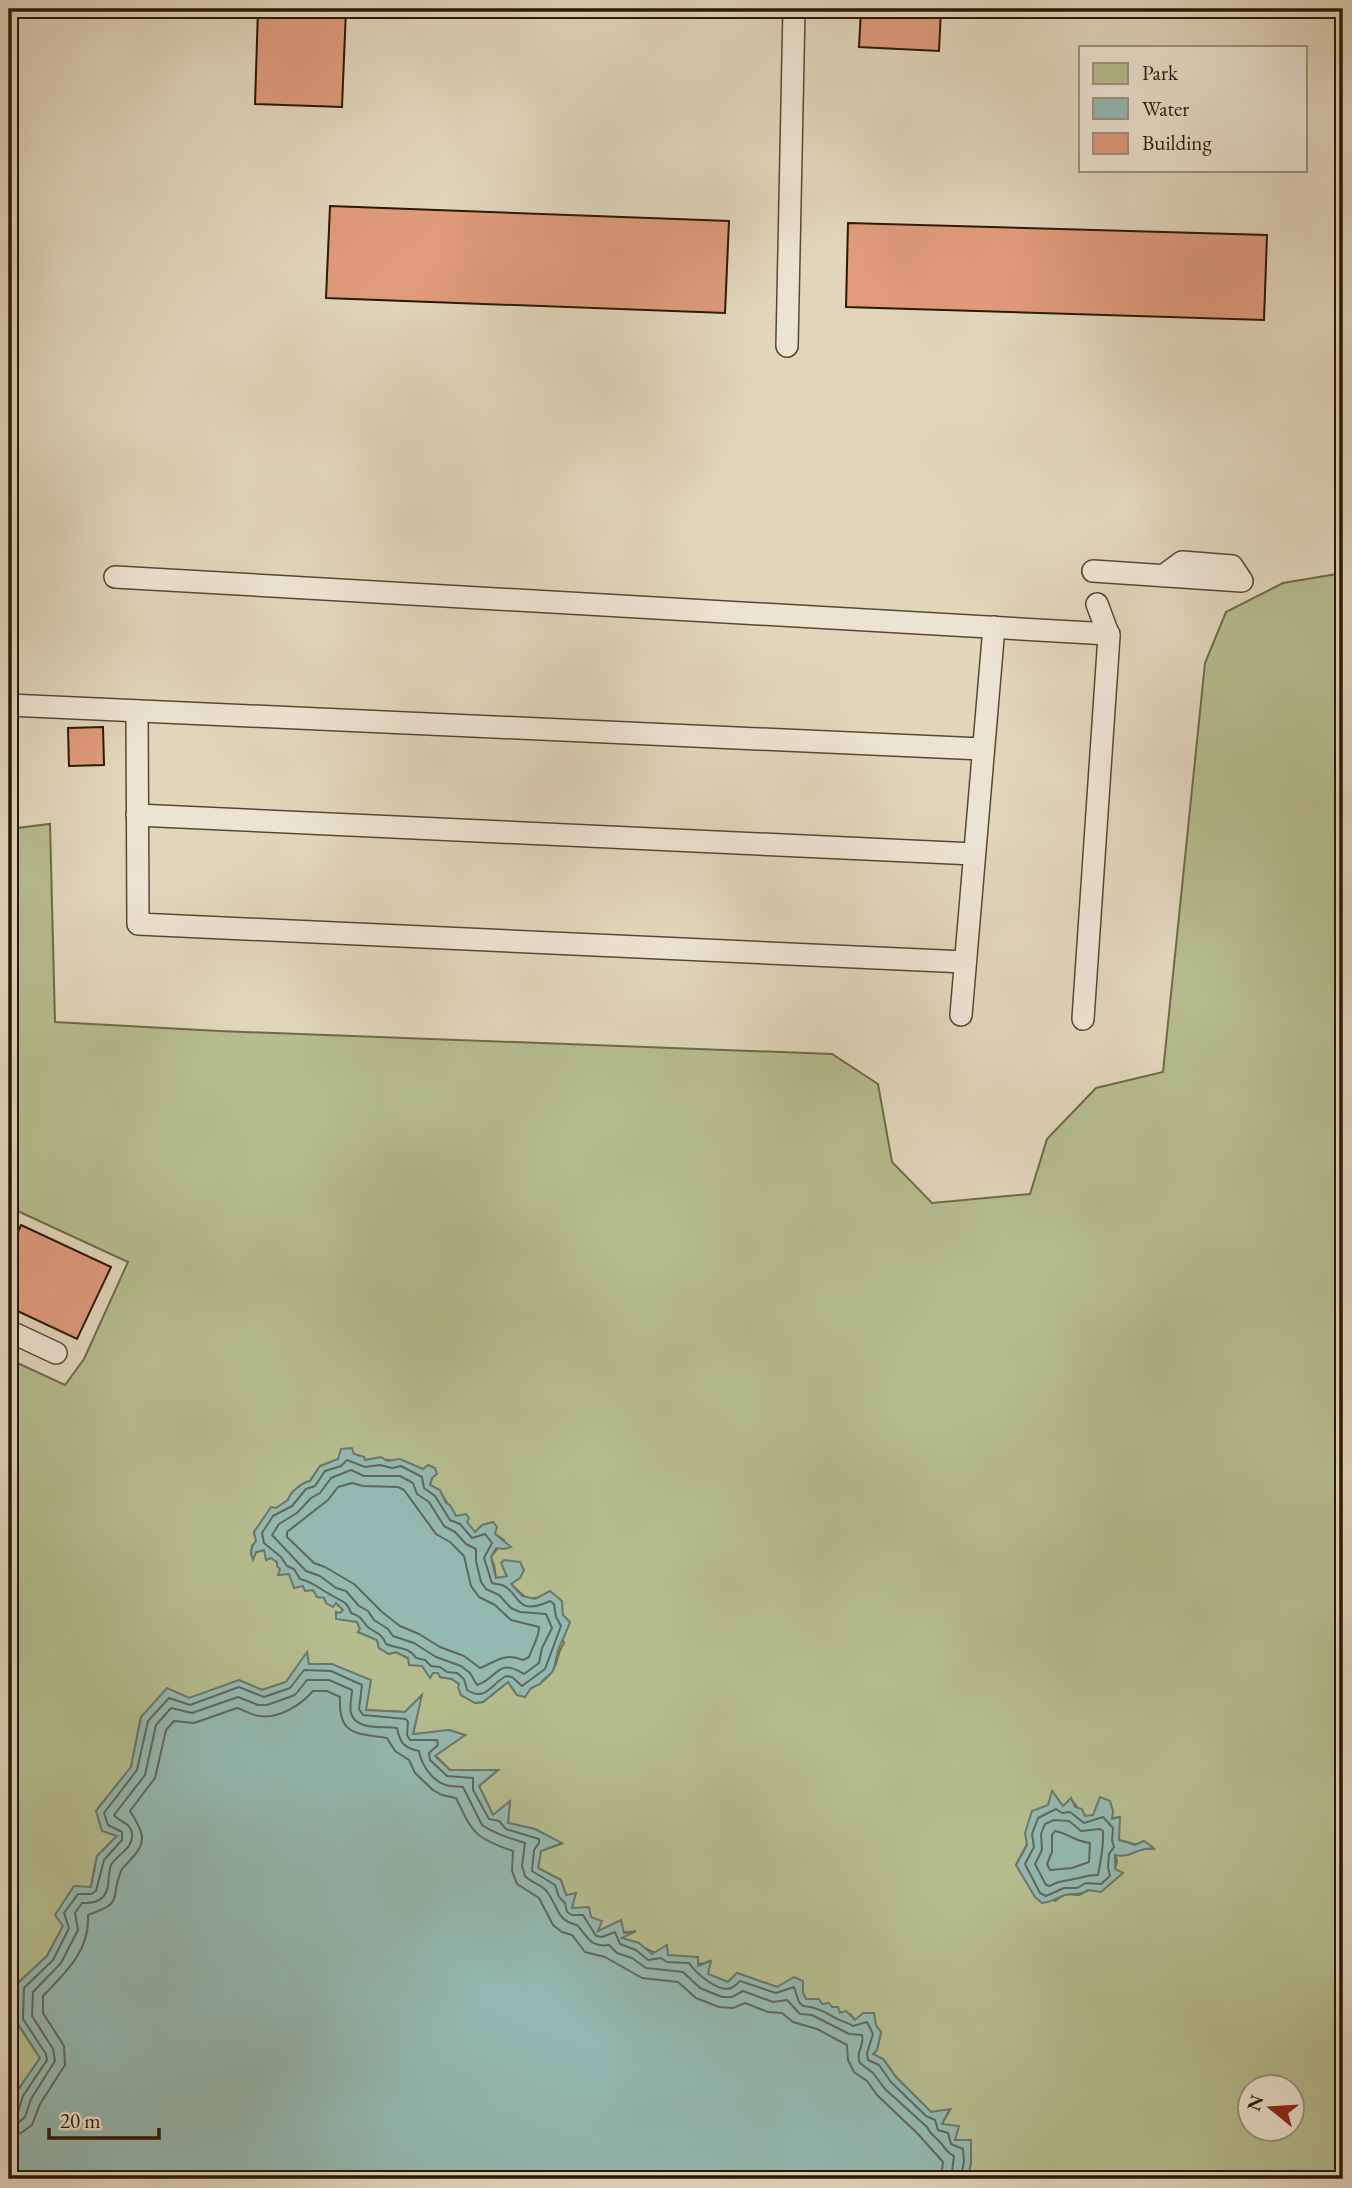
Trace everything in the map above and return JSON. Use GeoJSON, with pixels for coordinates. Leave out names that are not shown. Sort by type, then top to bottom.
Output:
{"type":"FeatureCollection","features":[{"type":"Feature","properties":{"kind":"lane"},"geometry":{"type":"LineString","coordinates":[[787,346],[794,9]]}},
{"type":"Feature","properties":{"kind":"lane"},"geometry":{"type":"LineString","coordinates":[[1093,571],[1163,576]]}},
{"type":"Feature","properties":{"kind":"lane"},"geometry":{"type":"LineString","coordinates":[[115,577],[1108,634]]}},
{"type":"Feature","properties":{"kind":"lane"},"geometry":{"type":"LineString","coordinates":[[1083,1019],[1108,634],[1097,604]]}},
{"type":"Feature","properties":{"kind":"lane"},"geometry":{"type":"LineString","coordinates":[[961,1016],[994,627]]}},
{"type":"Feature","properties":{"kind":"lane"},"geometry":{"type":"LineString","coordinates":[[9,705],[982,749]]}},
{"type":"Feature","properties":{"kind":"lane"},"geometry":{"type":"LineString","coordinates":[[137,710],[138,924],[965,962]]}},
{"type":"Feature","properties":{"kind":"lane"},"geometry":{"type":"LineString","coordinates":[[137,815],[974,854]]}},
{"type":"Feature","properties":{"kind":"lane"},"geometry":{"type":"LineString","coordinates":[[9,1331],[57,1353]]}},
{"type":"Feature","properties":{"kind":"path"},"geometry":{"type":"LineString","coordinates":[[12,673],[14,9]]}},
{"type":"Feature","properties":{"kind":"green space"},"geometry":{"type":"Polygon","coordinates":[[[1343,573],[1343,2179],[967,2179],[971,2163],[941,2125],[950,2110],[931,2112],[896,2077],[883,2059],[873,2054],[877,2050],[881,2032],[855,2020],[850,2014],[806,2000],[803,1993],[737,1973],[728,1982],[708,1974],[710,1961],[699,1964],[676,1962],[621,1938],[632,1932],[597,1932],[591,1917],[571,1908],[561,1880],[538,1868],[541,1851],[561,1844],[535,1829],[508,1823],[510,1802],[493,1815],[479,1786],[497,1771],[450,1770],[435,1755],[465,1735],[449,1730],[413,1735],[421,1696],[405,1712],[365,1710],[332,1664],[308,1664],[307,1653],[286,1682],[262,1690],[239,1680],[141,1717],[131,1767],[96,1811],[118,1835],[97,1856],[91,1887],[63,1926],[47,1956],[17,1984],[16,2021],[40,2058],[16,2093],[9,2120],[9,1359],[65,1385],[84,1359],[128,1262],[9,1207],[9,829],[50,824],[55,1022],[219,1031],[832,1054],[878,1084],[892,1162],[932,1203],[1030,1194],[1047,1139],[1096,1088],[1163,1072],[1205,663],[1226,612],[1283,583],[1343,573]],[[341,1454],[339,1459],[320,1466],[310,1481],[297,1488],[254,1532],[256,1541],[251,1554],[264,1550],[289,1574],[294,1584],[321,1594],[339,1606],[344,1610],[340,1613],[348,1620],[357,1622],[360,1629],[358,1632],[377,1640],[379,1648],[389,1654],[396,1652],[423,1666],[430,1677],[433,1673],[439,1673],[440,1677],[452,1679],[459,1684],[461,1695],[475,1703],[483,1702],[508,1682],[517,1695],[545,1679],[553,1670],[564,1643],[543,1596],[528,1598],[511,1584],[520,1562],[502,1564],[507,1577],[496,1578],[491,1557],[504,1540],[495,1534],[479,1530],[474,1532],[456,1517],[441,1494],[430,1485],[432,1478],[418,1468],[391,1460],[365,1460],[364,1457],[341,1454]],[[1053,1792],[1016,1865],[1055,1901],[1065,1894],[1079,1895],[1122,1873],[1115,1869],[1115,1854],[1125,1855],[1153,1849],[1119,1840],[1119,1817],[1084,1816],[1071,1799],[1063,1807],[1053,1792]]]}},
{"type":"Feature","properties":{"kind":"water"},"geometry":{"type":"Polygon","coordinates":[[[352,1448],[354,1454],[364,1457],[365,1460],[381,1457],[387,1461],[400,1459],[423,1469],[428,1465],[435,1468],[437,1474],[430,1485],[440,1490],[456,1516],[466,1514],[469,1518],[467,1522],[475,1532],[482,1525],[493,1522],[497,1527],[495,1534],[511,1547],[496,1548],[491,1557],[496,1578],[507,1576],[501,1563],[504,1560],[520,1562],[524,1570],[520,1578],[511,1584],[522,1596],[535,1599],[550,1591],[562,1601],[563,1615],[570,1622],[554,1668],[540,1684],[531,1688],[525,1697],[517,1695],[508,1682],[483,1702],[475,1703],[461,1695],[459,1684],[452,1679],[440,1677],[438,1673],[433,1673],[430,1678],[422,1666],[409,1665],[408,1658],[396,1652],[389,1654],[379,1648],[377,1640],[358,1632],[360,1629],[357,1622],[336,1619],[336,1612],[343,1610],[336,1603],[333,1607],[326,1603],[324,1598],[317,1597],[313,1590],[305,1591],[303,1586],[294,1588],[289,1574],[278,1575],[280,1569],[277,1562],[271,1558],[266,1560],[264,1550],[256,1552],[253,1560],[251,1550],[256,1541],[254,1532],[271,1507],[276,1508],[288,1500],[297,1488],[310,1481],[320,1466],[338,1459],[341,1449],[352,1448]]]}},
{"type":"Feature","properties":{"kind":"water"},"geometry":{"type":"Polygon","coordinates":[[[307,1652],[309,1664],[332,1664],[371,1680],[366,1710],[405,1712],[422,1695],[413,1734],[449,1730],[465,1735],[435,1756],[450,1770],[498,1770],[479,1786],[493,1815],[510,1801],[508,1823],[535,1829],[562,1843],[541,1851],[538,1868],[561,1880],[566,1895],[576,1893],[572,1908],[589,1907],[591,1917],[602,1921],[598,1931],[621,1920],[624,1933],[636,1931],[622,1938],[639,1943],[652,1954],[667,1945],[668,1955],[698,1957],[698,1966],[711,1961],[708,1974],[728,1982],[737,1973],[777,1987],[794,1977],[803,1981],[806,1999],[819,1999],[822,2004],[829,2003],[832,2007],[838,2007],[840,2013],[846,2011],[855,2020],[863,2013],[874,2013],[876,2025],[881,2032],[877,2050],[873,2054],[883,2059],[896,2077],[931,2112],[950,2109],[942,2124],[959,2126],[955,2140],[971,2140],[971,2163],[967,2179],[9,2179],[9,2120],[16,2093],[40,2058],[16,2021],[17,1984],[47,1956],[63,1926],[55,1915],[74,1886],[91,1887],[97,1856],[117,1836],[102,1831],[96,1811],[131,1767],[141,1717],[167,1688],[189,1698],[239,1680],[262,1690],[286,1682],[307,1652]]]}},
{"type":"Feature","properties":{"kind":"water"},"geometry":{"type":"Polygon","coordinates":[[[1052,1791],[1063,1806],[1071,1798],[1075,1807],[1082,1809],[1085,1816],[1093,1815],[1100,1797],[1110,1801],[1112,1819],[1120,1817],[1119,1840],[1135,1845],[1144,1841],[1155,1849],[1115,1855],[1115,1869],[1123,1873],[1101,1892],[1088,1890],[1042,1903],[1035,1897],[1016,1865],[1027,1845],[1025,1833],[1032,1811],[1048,1805],[1052,1791]]]}},
{"type":"Feature","properties":{"kind":"building"},"geometry":{"type":"Polygon","coordinates":[[[258,9],[346,9],[342,107],[255,104],[258,9]]]}},
{"type":"Feature","properties":{"kind":"building"},"geometry":{"type":"Polygon","coordinates":[[[861,9],[941,9],[939,51],[859,47],[861,9]]]}},
{"type":"Feature","properties":{"kind":"building"},"geometry":{"type":"Polygon","coordinates":[[[330,206],[729,221],[725,313],[326,298],[330,206]]]}},
{"type":"Feature","properties":{"kind":"building"},"geometry":{"type":"Polygon","coordinates":[[[848,223],[1267,235],[1264,320],[846,307],[848,223]]]}},
{"type":"Feature","properties":{"kind":"building"},"geometry":{"type":"Polygon","coordinates":[[[103,727],[104,765],[69,766],[68,728],[103,727]]]}},
{"type":"Feature","properties":{"kind":"building"},"geometry":{"type":"Polygon","coordinates":[[[21,1225],[111,1267],[77,1339],[9,1307],[9,1252],[21,1225]]]}}]}
